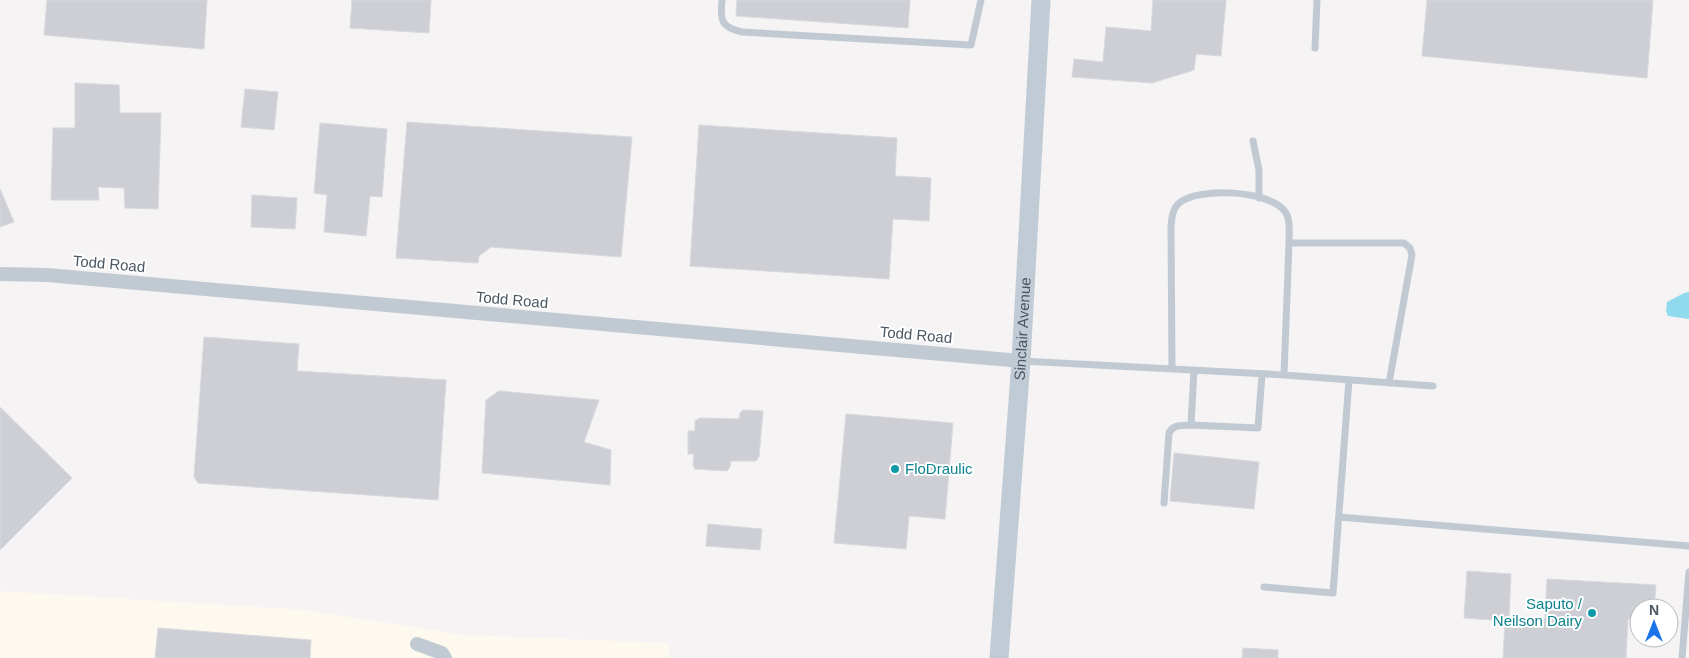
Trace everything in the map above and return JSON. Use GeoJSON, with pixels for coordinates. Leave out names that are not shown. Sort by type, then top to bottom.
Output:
{"type":"FeatureCollection","features":[{"type":"Feature","properties":{"kind":"street","name":"Sinclair Avenue"},"geometry":{"type":"LineString","coordinates":[[998,658],[1021,360],[1041,0]]}},
{"type":"Feature","properties":{"kind":"street","name":"Todd Road"},"geometry":{"type":"LineString","coordinates":[[0,274],[115,281],[1021,360]]}},
{"type":"Feature","properties":{"kind":"street"},"geometry":{"type":"LineString","coordinates":[[418,644],[442,653],[445,658]]}},
{"type":"Feature","properties":{"kind":"lane"},"geometry":{"type":"LineString","coordinates":[[722,0],[721,19],[731,29],[742,32],[971,45],[982,0]]}},
{"type":"Feature","properties":{"kind":"lane"},"geometry":{"type":"LineString","coordinates":[[1314,48],[1317,0]]}},
{"type":"Feature","properties":{"kind":"lane"},"geometry":{"type":"LineString","coordinates":[[1254,141],[1259,170],[1260,198]]}},
{"type":"Feature","properties":{"kind":"lane"},"geometry":{"type":"LineString","coordinates":[[1172,369],[1171,226],[1173,210],[1179,203],[1188,198],[1207,193],[1236,192],[1276,204],[1286,213],[1290,243],[1284,375]]}},
{"type":"Feature","properties":{"kind":"lane"},"geometry":{"type":"LineString","coordinates":[[1290,243],[1404,243],[1410,248],[1412,255],[1389,383]]}},
{"type":"Feature","properties":{"kind":"lane"},"geometry":{"type":"LineString","coordinates":[[1021,360],[1284,375],[1433,386]]}},
{"type":"Feature","properties":{"kind":"lane"},"geometry":{"type":"LineString","coordinates":[[1191,425],[1194,370]]}},
{"type":"Feature","properties":{"kind":"lane"},"geometry":{"type":"LineString","coordinates":[[1164,503],[1169,433],[1171,428],[1191,425],[1258,428],[1262,374]]}},
{"type":"Feature","properties":{"kind":"lane"},"geometry":{"type":"LineString","coordinates":[[1264,587],[1333,593],[1349,380]]}},
{"type":"Feature","properties":{"kind":"lane"},"geometry":{"type":"LineString","coordinates":[[1339,517],[1689,546]]}},
{"type":"Feature","properties":{"kind":"lane"},"geometry":{"type":"LineString","coordinates":[[1682,658],[1689,572]]}},
{"type":"Feature","properties":{"kind":"shaded area"},"geometry":{"type":"Polygon","coordinates":[[[0,591],[305,610],[464,635],[669,643],[669,658],[0,658],[0,591]]]}},
{"type":"Feature","properties":{"kind":"water"},"geometry":{"type":"Polygon","coordinates":[[[1689,292],[1689,319],[1668,316],[1666,311],[1667,302],[1689,292]]]}},
{"type":"Feature","properties":{"kind":"building"},"geometry":{"type":"Polygon","coordinates":[[[47,0],[207,0],[204,49],[44,35],[47,0]]]}},
{"type":"Feature","properties":{"kind":"building"},"geometry":{"type":"Polygon","coordinates":[[[352,0],[431,0],[429,33],[350,28],[352,0]]]}},
{"type":"Feature","properties":{"kind":"building"},"geometry":{"type":"Polygon","coordinates":[[[737,0],[910,0],[908,28],[736,16],[737,0]]]}},
{"type":"Feature","properties":{"kind":"building"},"geometry":{"type":"Polygon","coordinates":[[[1153,0],[1226,0],[1221,56],[1196,54],[1194,70],[1152,83],[1072,77],[1074,59],[1103,62],[1106,27],[1151,31],[1153,0]]]}},
{"type":"Feature","properties":{"kind":"building"},"geometry":{"type":"Polygon","coordinates":[[[1427,0],[1653,0],[1647,78],[1422,56],[1427,0]]]}},
{"type":"Feature","properties":{"kind":"building"},"geometry":{"type":"Polygon","coordinates":[[[75,83],[119,85],[120,113],[161,113],[158,209],[125,208],[124,188],[98,187],[99,200],[51,200],[53,128],[75,128],[75,83]]]}},
{"type":"Feature","properties":{"kind":"building"},"geometry":{"type":"Polygon","coordinates":[[[245,89],[278,92],[274,130],[241,127],[245,89]]]}},
{"type":"Feature","properties":{"kind":"building"},"geometry":{"type":"Polygon","coordinates":[[[407,122],[632,137],[621,257],[491,247],[479,256],[478,263],[396,258],[407,122]]]}},
{"type":"Feature","properties":{"kind":"building"},"geometry":{"type":"Polygon","coordinates":[[[320,123],[387,129],[382,197],[370,196],[366,236],[324,232],[327,195],[314,193],[320,123]]]}},
{"type":"Feature","properties":{"kind":"building"},"geometry":{"type":"Polygon","coordinates":[[[699,125],[897,138],[895,176],[931,178],[929,221],[893,219],[889,279],[690,266],[699,125]]]}},
{"type":"Feature","properties":{"kind":"building"},"geometry":{"type":"Polygon","coordinates":[[[0,189],[14,222],[0,227],[0,189]]]}},
{"type":"Feature","properties":{"kind":"building"},"geometry":{"type":"Polygon","coordinates":[[[252,195],[297,198],[295,229],[251,227],[252,195]]]}},
{"type":"Feature","properties":{"kind":"building"},"geometry":{"type":"Polygon","coordinates":[[[204,337],[299,344],[297,371],[446,380],[438,500],[198,483],[194,477],[204,337]]]}},
{"type":"Feature","properties":{"kind":"building"},"geometry":{"type":"Polygon","coordinates":[[[499,391],[599,400],[584,442],[611,450],[610,485],[482,473],[486,400],[499,391]]]}},
{"type":"Feature","properties":{"kind":"building"},"geometry":{"type":"Polygon","coordinates":[[[0,407],[72,478],[0,550],[0,407]]]}},
{"type":"Feature","properties":{"kind":"building"},"geometry":{"type":"Polygon","coordinates":[[[743,410],[763,411],[759,457],[756,461],[731,461],[727,471],[695,469],[693,465],[694,454],[688,454],[688,431],[695,431],[695,421],[700,418],[739,419],[740,413],[743,410]]]}},
{"type":"Feature","properties":{"kind":"building","name":"FloDraulic"},"geometry":{"type":"Polygon","coordinates":[[[846,414],[953,423],[945,519],[909,516],[906,549],[834,543],[846,414]]]}},
{"type":"Feature","properties":{"kind":"building"},"geometry":{"type":"Polygon","coordinates":[[[1174,453],[1259,462],[1254,509],[1170,501],[1174,453]]]}},
{"type":"Feature","properties":{"kind":"building"},"geometry":{"type":"Polygon","coordinates":[[[708,524],[762,529],[760,550],[706,546],[708,524]]]}},
{"type":"Feature","properties":{"kind":"building","name":"Saputo / Neilson Dairy"},"geometry":{"type":"Polygon","coordinates":[[[1467,571],[1511,574],[1509,618],[1545,619],[1547,579],[1656,585],[1655,598],[1629,598],[1626,658],[1503,658],[1505,621],[1464,618],[1467,571]]]}},
{"type":"Feature","properties":{"kind":"building"},"geometry":{"type":"Polygon","coordinates":[[[158,628],[311,640],[310,658],[155,658],[158,628]]]}},
{"type":"Feature","properties":{"kind":"building"},"geometry":{"type":"Polygon","coordinates":[[[1243,648],[1278,650],[1278,658],[1242,658],[1243,648]]]}},
{"type":"Feature","properties":{"kind":"place","name":"FloDraulic"},"geometry":{"type":"Point","coordinates":[895,469]}},
{"type":"Feature","properties":{"kind":"place","name":"Saputo / Neilson Dairy"},"geometry":{"type":"Point","coordinates":[1592,613]}}]}
